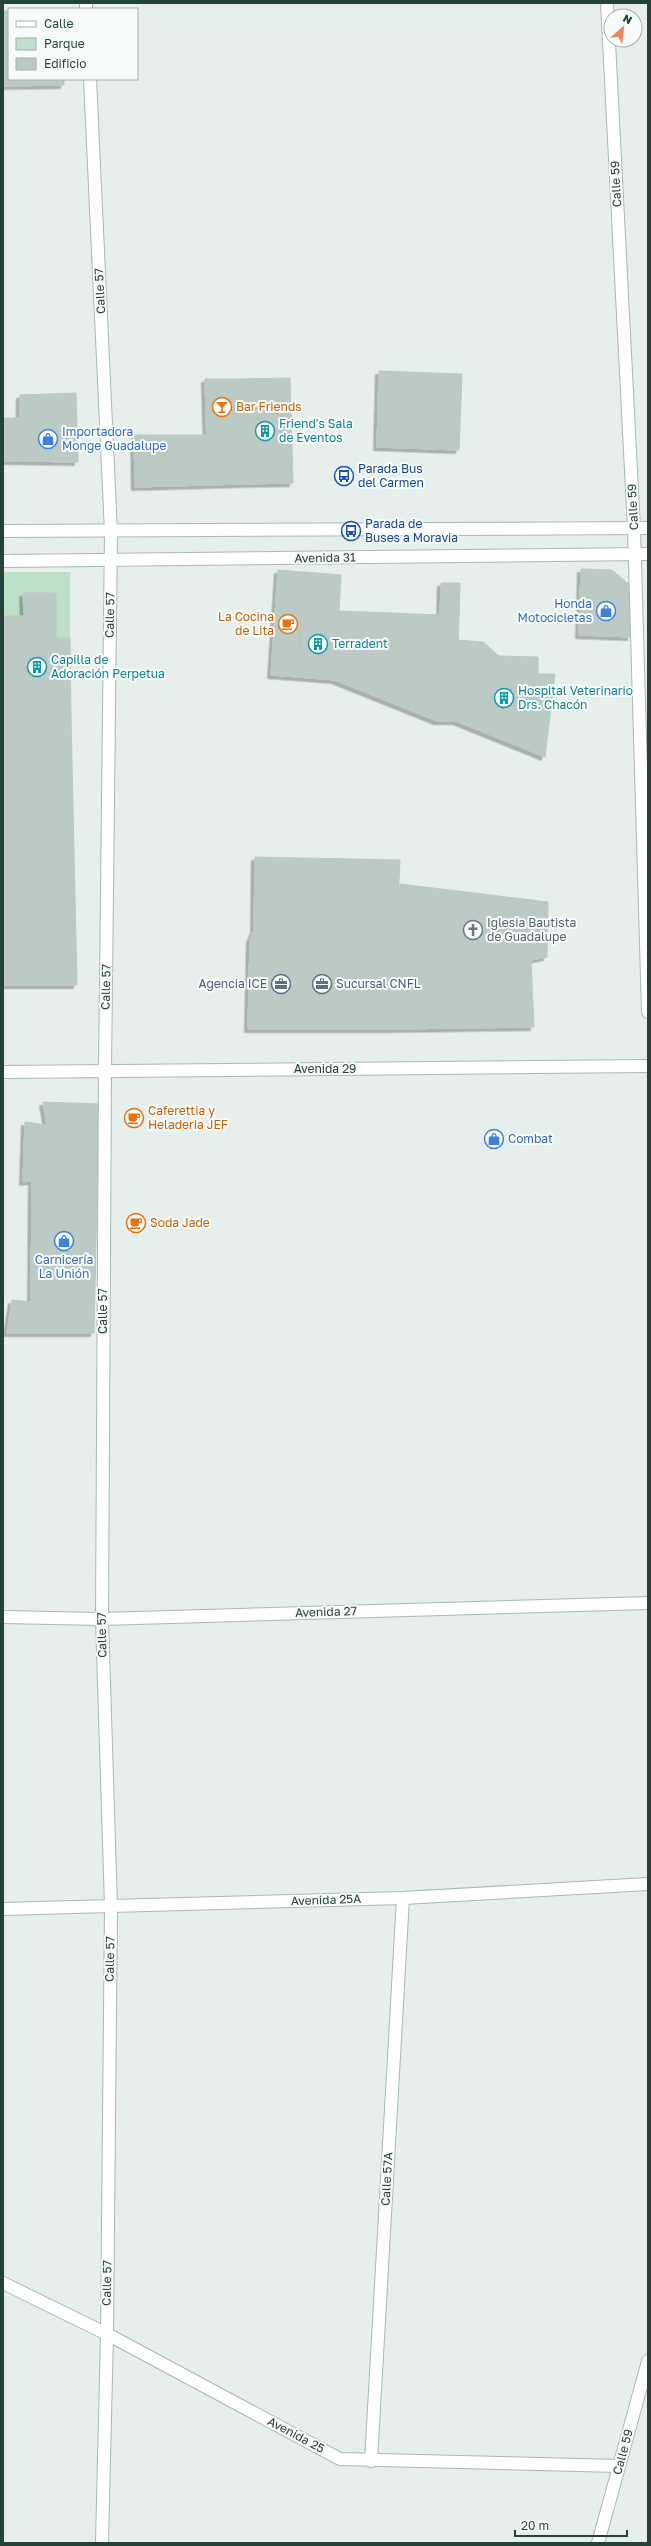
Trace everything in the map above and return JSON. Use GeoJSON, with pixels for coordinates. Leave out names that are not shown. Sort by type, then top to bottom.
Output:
{"type":"FeatureCollection","features":[{"type":"Feature","properties":{"kind":"street","name":"Calle 59"},"geometry":{"type":"LineString","coordinates":[[607,3],[634,529],[648,1012]]}},
{"type":"Feature","properties":{"kind":"street","name":"Calle 57"},"geometry":{"type":"LineString","coordinates":[[90,80],[111,532],[105,1070],[102,1619],[111,1906],[107,2334],[102,2543]]}},
{"type":"Feature","properties":{"kind":"street"},"geometry":{"type":"LineString","coordinates":[[3,531],[111,532],[648,528]]}},
{"type":"Feature","properties":{"kind":"street","name":"Avenida 31"},"geometry":{"type":"LineString","coordinates":[[3,561],[648,554]]}},
{"type":"Feature","properties":{"kind":"street","name":"Avenida 29"},"geometry":{"type":"LineString","coordinates":[[3,1072],[648,1066]]}},
{"type":"Feature","properties":{"kind":"street","name":"Avenida 27"},"geometry":{"type":"LineString","coordinates":[[3,1617],[102,1619],[648,1602]]}},
{"type":"Feature","properties":{"kind":"street","name":"Avenida 25A"},"geometry":{"type":"LineString","coordinates":[[3,1909],[403,1898],[648,1884]]}},
{"type":"Feature","properties":{"kind":"street","name":"Calle 57A"},"geometry":{"type":"LineString","coordinates":[[371,2461],[403,1898]]}},
{"type":"Feature","properties":{"kind":"street","name":"Avenida 25"},"geometry":{"type":"LineString","coordinates":[[3,2284],[107,2334],[340,2459],[371,2461],[619,2466]]}},
{"type":"Feature","properties":{"kind":"street","name":"Calle 59"},"geometry":{"type":"LineString","coordinates":[[598,2543],[648,2360]]}},
{"type":"Feature","properties":{"kind":"green space"},"geometry":{"type":"Polygon","coordinates":[[[3,572],[70,572],[70,638],[56,638],[56,593],[23,593],[24,616],[3,616],[3,572]]]}},
{"type":"Feature","properties":{"kind":"building"},"geometry":{"type":"Polygon","coordinates":[[[3,11],[8,11],[8,80],[64,80],[64,85],[3,86],[3,11]]]}},
{"type":"Feature","properties":{"kind":"building"},"geometry":{"type":"Polygon","coordinates":[[[379,371],[462,374],[459,450],[377,447],[379,371]]]}},
{"type":"Feature","properties":{"kind":"building","name":"Friend's Sala de Eventos"},"geometry":{"type":"Polygon","coordinates":[[[290,378],[293,483],[241,484],[238,379],[290,378]]]}},
{"type":"Feature","properties":{"kind":"building","name":"Bar Friends"},"geometry":{"type":"Polygon","coordinates":[[[205,379],[238,379],[241,484],[208,485],[205,379]]]}},
{"type":"Feature","properties":{"kind":"building","name":"Importadora Monge Guadalupe"},"geometry":{"type":"Polygon","coordinates":[[[76,393],[78,462],[19,461],[20,395],[76,393]]]}},
{"type":"Feature","properties":{"kind":"building"},"geometry":{"type":"Polygon","coordinates":[[[3,418],[18,418],[19,461],[3,461],[3,418]]]}},
{"type":"Feature","properties":{"kind":"building"},"geometry":{"type":"Polygon","coordinates":[[[134,435],[207,435],[208,485],[135,487],[134,435]]]}},
{"type":"Feature","properties":{"kind":"building","name":"Honda Motocicletas"},"geometry":{"type":"Polygon","coordinates":[[[581,569],[612,570],[632,587],[631,637],[579,635],[581,569]]]}},
{"type":"Feature","properties":{"kind":"building","name":"La Cocina de Lita"},"geometry":{"type":"Polygon","coordinates":[[[278,570],[304,572],[298,677],[271,675],[278,570]]]}},
{"type":"Feature","properties":{"kind":"building","name":"Terradent"},"geometry":{"type":"Polygon","coordinates":[[[304,572],[341,575],[335,680],[298,677],[304,572]]]}},
{"type":"Feature","properties":{"kind":"building"},"geometry":{"type":"Polygon","coordinates":[[[441,583],[460,583],[456,721],[437,721],[441,583]]]}},
{"type":"Feature","properties":{"kind":"building","name":"Capilla de Adoración Perpetua"},"geometry":{"type":"Polygon","coordinates":[[[23,593],[56,593],[56,638],[70,638],[71,717],[15,717],[15,695],[3,695],[3,616],[24,616],[23,593]]]}},
{"type":"Feature","properties":{"kind":"building"},"geometry":{"type":"Polygon","coordinates":[[[339,611],[440,615],[437,721],[335,680],[339,611]]]}},
{"type":"Feature","properties":{"kind":"building","name":"Hospital Veterinario Drs. Chacón"},"geometry":{"type":"Polygon","coordinates":[[[458,640],[483,642],[499,656],[538,657],[538,674],[555,674],[545,757],[456,721],[458,640]]]}},
{"type":"Feature","properties":{"kind":"building"},"geometry":{"type":"Polygon","coordinates":[[[3,695],[15,695],[16,846],[3,846],[3,695]]]}},
{"type":"Feature","properties":{"kind":"building"},"geometry":{"type":"Polygon","coordinates":[[[15,717],[71,717],[77,985],[3,985],[3,846],[16,846],[15,717]]]}},
{"type":"Feature","properties":{"kind":"building","name":"Sucursal CNFL"},"geometry":{"type":"Polygon","coordinates":[[[255,857],[400,860],[392,1029],[248,1029],[250,939],[254,930],[255,857]]]}},
{"type":"Feature","properties":{"kind":"building","name":"Iglesia Bautista de Guadalupe"},"geometry":{"type":"Polygon","coordinates":[[[400,884],[548,902],[547,957],[531,960],[534,1027],[392,1029],[400,884]]]}},
{"type":"Feature","properties":{"kind":"building","name":"Carnicería La Unión"},"geometry":{"type":"Polygon","coordinates":[[[43,1102],[99,1104],[94,1333],[7,1333],[12,1300],[31,1302],[32,1181],[23,1182],[25,1122],[47,1125],[43,1102]]]}},
{"type":"Feature","properties":{"kind":"place","name":"Bar Friends"},"geometry":{"type":"Point","coordinates":[222,407]}},
{"type":"Feature","properties":{"kind":"place","name":"Friend's Sala de Eventos"},"geometry":{"type":"Point","coordinates":[265,431]}},
{"type":"Feature","properties":{"kind":"place","name":"Importadora Monge Guadalupe"},"geometry":{"type":"Point","coordinates":[48,439]}},
{"type":"Feature","properties":{"kind":"place","name":"Parada Bus del Carmen"},"geometry":{"type":"Point","coordinates":[344,476]}},
{"type":"Feature","properties":{"kind":"place","name":"Parada de Buses a Moravia"},"geometry":{"type":"Point","coordinates":[351,531]}},
{"type":"Feature","properties":{"kind":"place","name":"Honda Motocicletas"},"geometry":{"type":"Point","coordinates":[606,611]}},
{"type":"Feature","properties":{"kind":"place","name":"La Cocina de Lita"},"geometry":{"type":"Point","coordinates":[288,624]}},
{"type":"Feature","properties":{"kind":"place","name":"Terradent"},"geometry":{"type":"Point","coordinates":[318,644]}},
{"type":"Feature","properties":{"kind":"place","name":"Capilla de Adoración Perpetua"},"geometry":{"type":"Point","coordinates":[37,667]}},
{"type":"Feature","properties":{"kind":"place","name":"Hospital Veterinario Drs. Chacón"},"geometry":{"type":"Point","coordinates":[504,698]}},
{"type":"Feature","properties":{"kind":"place","name":"Iglesia Bautista de Guadalupe"},"geometry":{"type":"Point","coordinates":[473,930]}},
{"type":"Feature","properties":{"kind":"place","name":"Agencia ICE"},"geometry":{"type":"Point","coordinates":[281,984]}},
{"type":"Feature","properties":{"kind":"place","name":"Sucursal CNFL"},"geometry":{"type":"Point","coordinates":[322,984]}},
{"type":"Feature","properties":{"kind":"place","name":"Caferettia y Heladeria JEF"},"geometry":{"type":"Point","coordinates":[134,1118]}},
{"type":"Feature","properties":{"kind":"place","name":"Combat"},"geometry":{"type":"Point","coordinates":[494,1139]}},
{"type":"Feature","properties":{"kind":"place","name":"Soda Jade"},"geometry":{"type":"Point","coordinates":[136,1223]}},
{"type":"Feature","properties":{"kind":"place","name":"Carnicería La Unión"},"geometry":{"type":"Point","coordinates":[64,1241]}}]}
